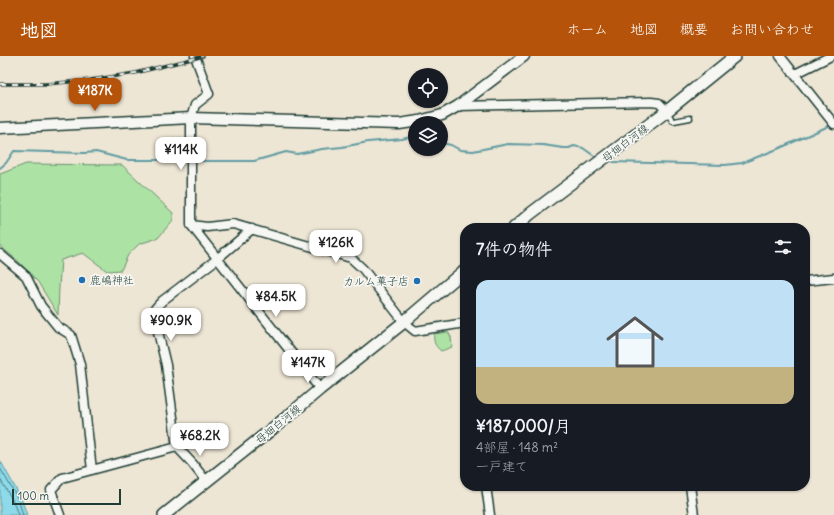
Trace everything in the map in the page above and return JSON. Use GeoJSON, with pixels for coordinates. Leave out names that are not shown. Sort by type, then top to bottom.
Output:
{"type":"FeatureCollection","features":[{"type":"Feature","properties":{"kind":"main road","name":"母畑白河線"},"geometry":{"type":"LineString","coordinates":[[520,223],[667,111],[735,56]]}},
{"type":"Feature","properties":{"kind":"main road","name":"母畑白河線"},"geometry":{"type":"LineString","coordinates":[[164,515],[404,322],[460,274]]}},
{"type":"Feature","properties":{"kind":"street"},"geometry":{"type":"LineString","coordinates":[[195,56],[209,94],[195,105],[191,118],[191,224],[320,389]]}},
{"type":"Feature","properties":{"kind":"street"},"geometry":{"type":"LineString","coordinates":[[0,128],[191,118],[399,124],[419,122],[442,115],[458,106],[524,56]]}},
{"type":"Feature","properties":{"kind":"street"},"geometry":{"type":"LineString","coordinates":[[780,56],[834,124]]}},
{"type":"Feature","properties":{"kind":"street"},"geometry":{"type":"LineString","coordinates":[[795,74],[831,56]]}},
{"type":"Feature","properties":{"kind":"street"},"geometry":{"type":"LineString","coordinates":[[458,106],[651,102],[659,103],[667,111]]}},
{"type":"Feature","properties":{"kind":"street"},"geometry":{"type":"LineString","coordinates":[[191,224],[207,227],[234,224],[351,258],[363,269],[404,322],[416,330],[460,324]]}},
{"type":"Feature","properties":{"kind":"street"},"geometry":{"type":"LineString","coordinates":[[206,481],[177,447],[166,365],[153,311],[162,301],[217,259],[252,229]]}},
{"type":"Feature","properties":{"kind":"street"},"geometry":{"type":"LineString","coordinates":[[0,254],[26,276],[41,306],[58,327],[71,335],[80,364],[92,470]]}},
{"type":"Feature","properties":{"kind":"street"},"geometry":{"type":"LineString","coordinates":[[810,280],[834,278]]}},
{"type":"Feature","properties":{"kind":"street"},"geometry":{"type":"LineString","coordinates":[[60,515],[51,490],[62,478],[177,447]]}},
{"type":"Feature","properties":{"kind":"street"},"geometry":{"type":"LineString","coordinates":[[487,491],[490,515]]}},
{"type":"Feature","properties":{"kind":"street"},"geometry":{"type":"LineString","coordinates":[[691,491],[694,515]]}},
{"type":"Feature","properties":{"kind":"lane"},"geometry":{"type":"LineString","coordinates":[[667,111],[674,121],[690,118]]}},
{"type":"Feature","properties":{"kind":"green space"},"geometry":{"type":"Polygon","coordinates":[[[26,164],[122,165],[173,213],[173,220],[158,238],[139,244],[128,255],[121,270],[107,271],[83,253],[61,260],[58,315],[38,282],[18,261],[0,246],[0,174],[26,164]]]}},
{"type":"Feature","properties":{"kind":"green space"},"geometry":{"type":"Polygon","coordinates":[[[448,332],[451,337],[452,347],[441,351],[435,344],[434,334],[448,332]]]}},
{"type":"Feature","properties":{"kind":"water"},"geometry":{"type":"Polygon","coordinates":[[[0,460],[21,498],[27,515],[0,515],[0,460]]]}},
{"type":"Feature","properties":{"kind":"waterway"},"geometry":{"type":"LineString","coordinates":[[613,162],[725,165],[742,163],[831,125]]}},
{"type":"Feature","properties":{"kind":"waterway"},"geometry":{"type":"LineString","coordinates":[[194,161],[254,161],[286,152],[297,154],[368,142],[408,138]]}},
{"type":"Feature","properties":{"kind":"waterway"},"geometry":{"type":"LineString","coordinates":[[448,144],[460,150],[473,151],[508,144],[543,145],[563,148],[574,146],[583,148],[597,158]]}},
{"type":"Feature","properties":{"kind":"waterway"},"geometry":{"type":"LineString","coordinates":[[0,168],[6,163],[14,151],[96,152],[127,160],[187,160]]}},
{"type":"Feature","properties":{"kind":"railway"},"geometry":{"type":"LineString","coordinates":[[0,84],[46,84],[91,80],[135,73],[203,56]]}},
{"type":"Feature","properties":{"kind":"place","name":"鹿嶋神社"},"geometry":{"type":"Point","coordinates":[82,280]}},
{"type":"Feature","properties":{"kind":"place","name":"カルム菓子店"},"geometry":{"type":"Point","coordinates":[417,281]}}]}
